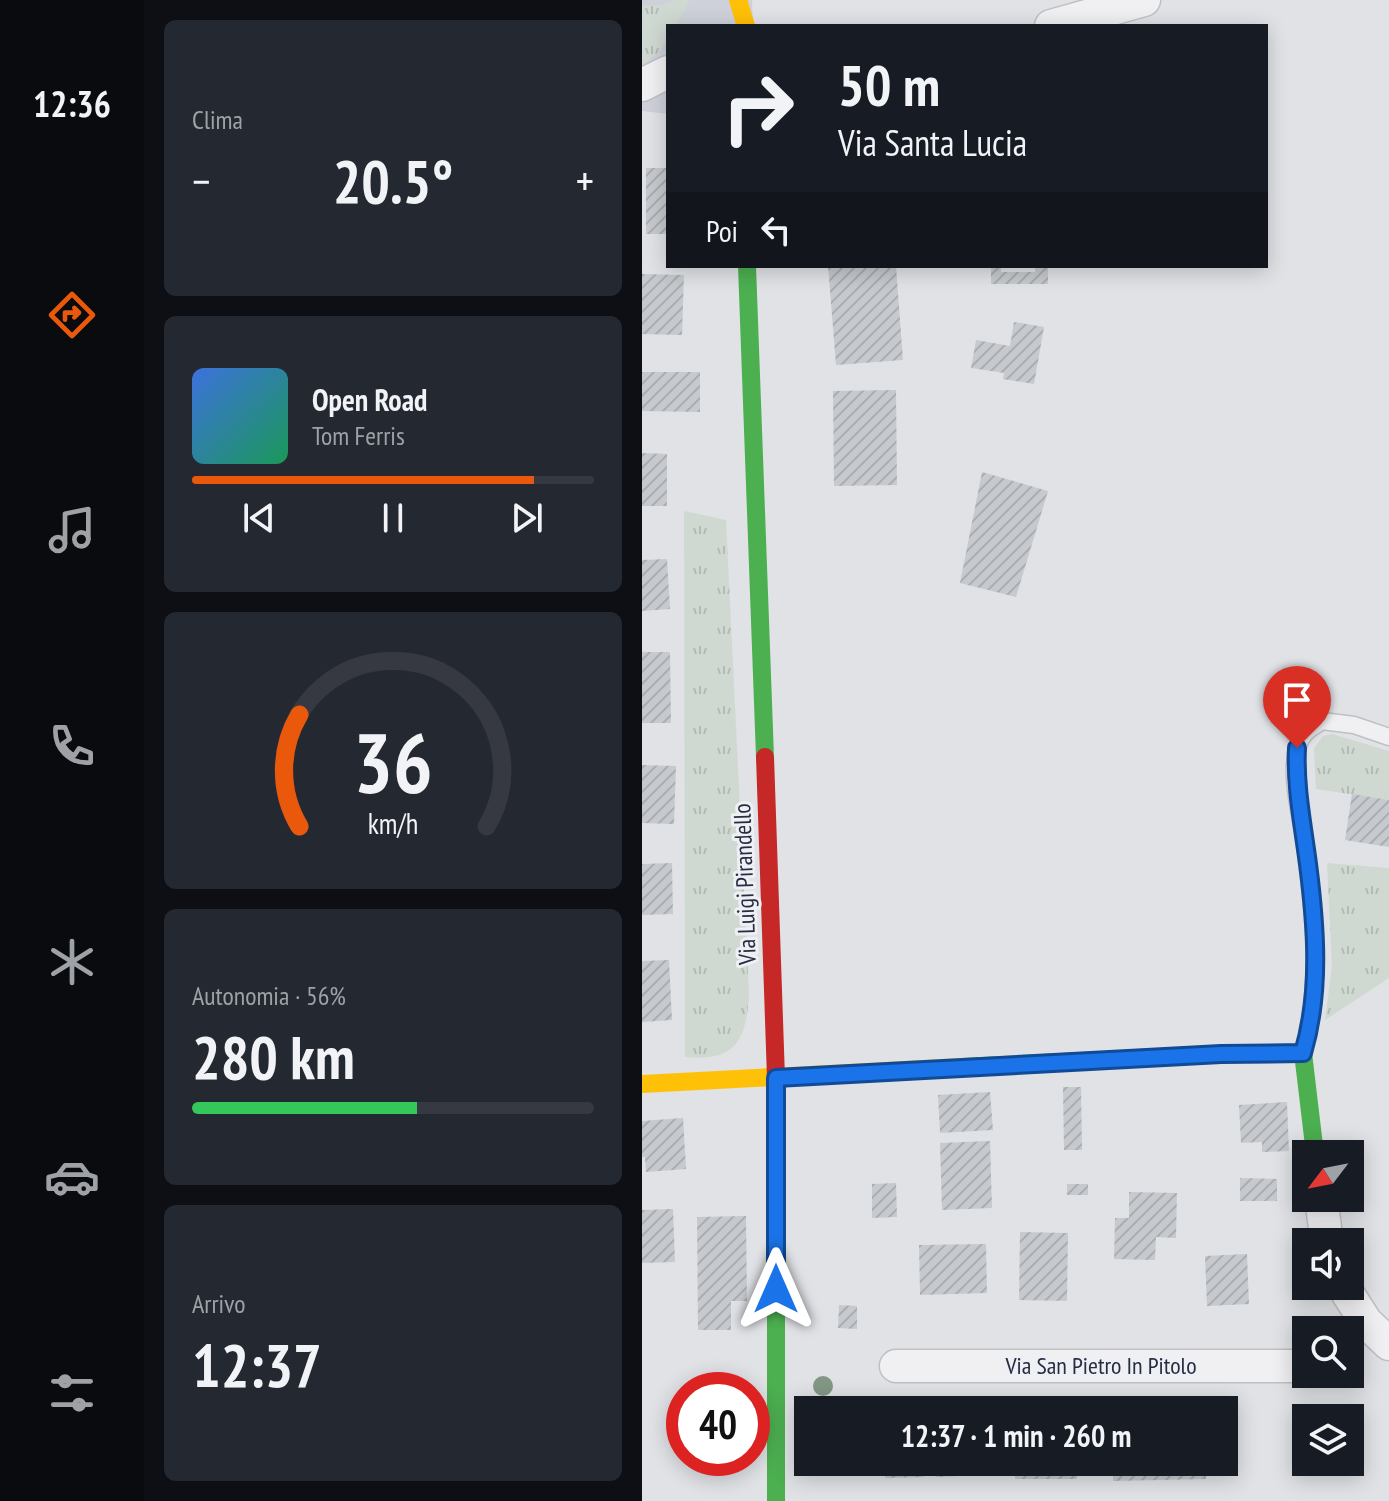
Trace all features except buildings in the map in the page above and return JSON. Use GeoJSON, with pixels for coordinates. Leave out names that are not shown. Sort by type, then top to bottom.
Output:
{"type":"FeatureCollection","features":[{"type":"Feature","properties":{"kind":"street"},"geometry":{"type":"LineString","coordinates":[[738,0],[745,24]]}},
{"type":"Feature","properties":{"kind":"street"},"geometry":{"type":"LineString","coordinates":[[1058,24],[1144,0]]}},
{"type":"Feature","properties":{"kind":"street"},"geometry":{"type":"LineString","coordinates":[[642,85],[666,73]]}},
{"type":"Feature","properties":{"kind":"street"},"geometry":{"type":"LineString","coordinates":[[642,98],[666,96]]}},
{"type":"Feature","properties":{"kind":"street","name":"Via Luigi Pirandello"},"geometry":{"type":"LineString","coordinates":[[747,268],[776,1078],[776,1501]]}},
{"type":"Feature","properties":{"kind":"street"},"geometry":{"type":"LineString","coordinates":[[642,1084],[1221,1054],[1303,1053],[1313,1140]]}},
{"type":"Feature","properties":{"kind":"street"},"geometry":{"type":"LineString","coordinates":[[1364,1332],[1389,1344]]}},
{"type":"Feature","properties":{"kind":"street","name":"Via San Pietro In Pitolo"},"geometry":{"type":"LineString","coordinates":[[896,1366],[1292,1366]]}},
{"type":"Feature","properties":{"kind":"lane"},"geometry":{"type":"LineString","coordinates":[[1303,1053],[1312,1022],[1316,966],[1296,776],[1297,748],[1304,732],[1322,721],[1354,725],[1389,737]]}},
{"type":"Feature","properties":{"kind":"shaded area"},"geometry":{"type":"Polygon","coordinates":[[[642,0],[752,0],[753,24],[666,24],[666,114],[642,111],[642,0]]]}},
{"type":"Feature","properties":{"kind":"green space"},"geometry":{"type":"Polygon","coordinates":[[[690,0],[676,24],[666,24],[666,39],[661,49],[642,65],[642,5],[690,0]]]}},
{"type":"Feature","properties":{"kind":"green space"},"geometry":{"type":"Polygon","coordinates":[[[684,511],[726,520],[749,995],[745,1025],[735,1045],[716,1056],[702,1058],[685,1057],[684,511]]]}},
{"type":"Feature","properties":{"kind":"green space"},"geometry":{"type":"Polygon","coordinates":[[[1332,734],[1389,751],[1389,800],[1316,789],[1314,748],[1323,736],[1332,734]]]}},
{"type":"Feature","properties":{"kind":"green space"},"geometry":{"type":"Polygon","coordinates":[[[1327,863],[1389,868],[1389,978],[1325,1020],[1332,966],[1327,863]]]}},
{"type":"Feature","properties":{"kind":"traffic: fast"},"geometry":{"type":"LineString","coordinates":[[747,268],[765,757]]}},
{"type":"Feature","properties":{"kind":"traffic: fast"},"geometry":{"type":"LineString","coordinates":[[962,1067],[1303,1053],[1313,1140]]}},
{"type":"Feature","properties":{"kind":"traffic: fast"},"geometry":{"type":"LineString","coordinates":[[776,1163],[776,1501]]}},
{"type":"Feature","properties":{"kind":"traffic: slow"},"geometry":{"type":"LineString","coordinates":[[738,0],[745,24]]}},
{"type":"Feature","properties":{"kind":"traffic: slow"},"geometry":{"type":"LineString","coordinates":[[642,1084],[962,1067]]}},
{"type":"Feature","properties":{"kind":"traffic: jam"},"geometry":{"type":"LineString","coordinates":[[765,757],[776,1163]]}},
{"type":"Feature","properties":{"kind":"route"},"geometry":{"type":"LineString","coordinates":[[776,1289],[776,1078],[1221,1054],[1303,1053],[1312,1022],[1316,966],[1296,776],[1297,748]]}}]}
